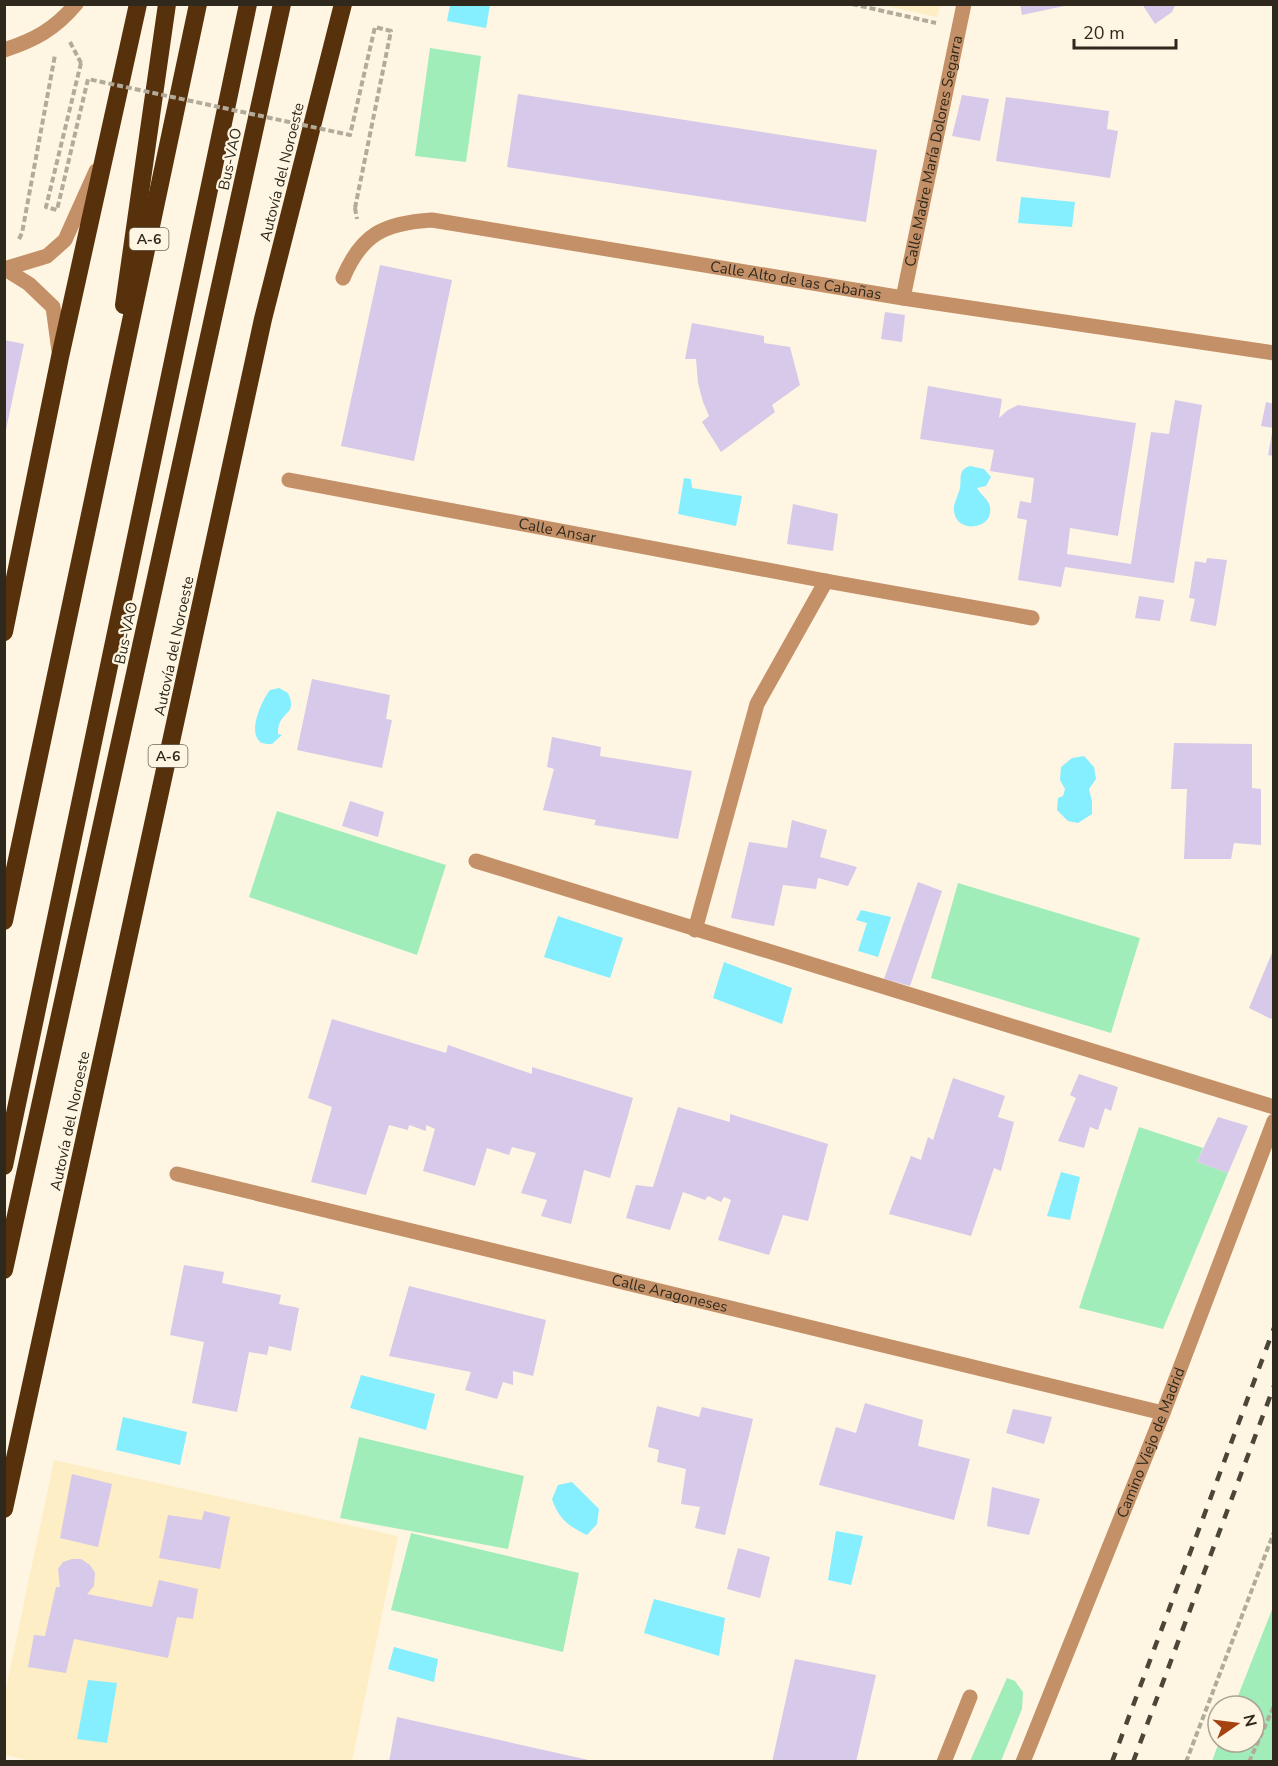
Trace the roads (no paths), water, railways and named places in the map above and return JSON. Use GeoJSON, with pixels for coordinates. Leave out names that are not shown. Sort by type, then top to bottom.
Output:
{"type":"FeatureCollection","features":[{"type":"Feature","properties":{"kind":"highway"},"geometry":{"type":"LineString","coordinates":[[4,632],[60,357],[138,4]]}},
{"type":"Feature","properties":{"kind":"highway"},"geometry":{"type":"LineString","coordinates":[[100,473],[167,4]]}},
{"type":"Feature","properties":{"kind":"highway","name":"A-6"},"geometry":{"type":"LineString","coordinates":[[4,921],[198,4]]}},
{"type":"Feature","properties":{"kind":"highway"},"geometry":{"type":"LineString","coordinates":[[4,1166],[248,4]]}},
{"type":"Feature","properties":{"kind":"highway","name":"Bus-VAO"},"geometry":{"type":"LineString","coordinates":[[4,1270],[282,4]]}},
{"type":"Feature","properties":{"kind":"highway","name":"Autovía del Noroeste"},"geometry":{"type":"LineString","coordinates":[[4,1509],[263,319],[343,4]]}},
{"type":"Feature","properties":{"kind":"street"},"geometry":{"type":"LineString","coordinates":[[4,50],[28,42],[61,22],[76,4]]}},
{"type":"Feature","properties":{"kind":"street","name":"Calle Madre María Dolores Segarra"},"geometry":{"type":"LineString","coordinates":[[903,298],[964,4]]}},
{"type":"Feature","properties":{"kind":"street"},"geometry":{"type":"LineString","coordinates":[[5,269],[47,256],[65,240],[108,145]]}},
{"type":"Feature","properties":{"kind":"street","name":"Calle Alto de las Cabañas"},"geometry":{"type":"LineString","coordinates":[[343,278],[352,257],[366,238],[393,226],[413,221],[432,220],[903,298],[1274,353]]}},
{"type":"Feature","properties":{"kind":"street"},"geometry":{"type":"LineString","coordinates":[[5,269],[29,284],[53,307],[60,357]]}},
{"type":"Feature","properties":{"kind":"street","name":"Calle Ansar"},"geometry":{"type":"LineString","coordinates":[[289,480],[1032,618]]}},
{"type":"Feature","properties":{"kind":"street"},"geometry":{"type":"LineString","coordinates":[[695,930],[757,704],[826,581]]}},
{"type":"Feature","properties":{"kind":"street"},"geometry":{"type":"LineString","coordinates":[[476,861],[1274,1107]]}},
{"type":"Feature","properties":{"kind":"street","name":"Camino Viejo de Madrid"},"geometry":{"type":"LineString","coordinates":[[1023,1761],[1163,1413],[1274,1121]]}},
{"type":"Feature","properties":{"kind":"street","name":"Calle Aragoneses"},"geometry":{"type":"LineString","coordinates":[[177,1174],[1163,1413]]}},
{"type":"Feature","properties":{"kind":"street"},"geometry":{"type":"LineString","coordinates":[[944,1761],[970,1697]]}},
{"type":"Feature","properties":{"kind":"water"},"geometry":{"type":"Polygon","coordinates":[[[450,5],[490,5],[486,28],[447,21],[450,5]]]}},
{"type":"Feature","properties":{"kind":"water"},"geometry":{"type":"Polygon","coordinates":[[[1021,197],[1075,202],[1072,227],[1018,223],[1021,197]]]}},
{"type":"Feature","properties":{"kind":"water"},"geometry":{"type":"Polygon","coordinates":[[[970,466],[984,469],[991,477],[986,486],[977,488],[989,504],[990,515],[986,521],[974,526],[961,523],[954,511],[962,472],[970,466]]]}},
{"type":"Feature","properties":{"kind":"water"},"geometry":{"type":"Polygon","coordinates":[[[684,478],[691,479],[692,488],[742,496],[736,526],[678,514],[684,478]]]}},
{"type":"Feature","properties":{"kind":"water"},"geometry":{"type":"Polygon","coordinates":[[[279,688],[288,693],[291,706],[279,726],[278,734],[282,735],[272,744],[262,743],[257,739],[255,732],[257,717],[270,690],[279,688]]]}},
{"type":"Feature","properties":{"kind":"water"},"geometry":{"type":"Polygon","coordinates":[[[1084,756],[1094,767],[1096,779],[1089,789],[1092,814],[1078,823],[1068,821],[1057,810],[1058,798],[1063,796],[1065,789],[1060,780],[1061,767],[1072,758],[1084,756]]]}},
{"type":"Feature","properties":{"kind":"water"},"geometry":{"type":"Polygon","coordinates":[[[861,910],[891,917],[878,957],[858,951],[867,923],[856,920],[861,910]]]}},
{"type":"Feature","properties":{"kind":"water"},"geometry":{"type":"Polygon","coordinates":[[[558,916],[623,938],[610,978],[544,957],[558,916]]]}},
{"type":"Feature","properties":{"kind":"water"},"geometry":{"type":"Polygon","coordinates":[[[724,962],[792,988],[782,1024],[713,998],[724,962]]]}},
{"type":"Feature","properties":{"kind":"water"},"geometry":{"type":"Polygon","coordinates":[[[1061,1172],[1080,1177],[1070,1220],[1047,1216],[1061,1172]]]}},
{"type":"Feature","properties":{"kind":"water"},"geometry":{"type":"Polygon","coordinates":[[[361,1375],[435,1394],[426,1430],[350,1408],[361,1375]]]}},
{"type":"Feature","properties":{"kind":"water"},"geometry":{"type":"Polygon","coordinates":[[[123,1417],[187,1432],[180,1465],[116,1450],[123,1417]]]}},
{"type":"Feature","properties":{"kind":"water"},"geometry":{"type":"Polygon","coordinates":[[[572,1482],[599,1509],[597,1524],[587,1535],[565,1521],[557,1512],[552,1499],[558,1485],[572,1482]]]}},
{"type":"Feature","properties":{"kind":"water"},"geometry":{"type":"Polygon","coordinates":[[[836,1531],[863,1536],[851,1585],[828,1580],[836,1531]]]}},
{"type":"Feature","properties":{"kind":"water"},"geometry":{"type":"Polygon","coordinates":[[[654,1599],[725,1618],[719,1656],[644,1633],[654,1599]]]}},
{"type":"Feature","properties":{"kind":"water"},"geometry":{"type":"Polygon","coordinates":[[[394,1647],[438,1659],[434,1682],[388,1669],[394,1647]]]}},
{"type":"Feature","properties":{"kind":"water"},"geometry":{"type":"Polygon","coordinates":[[[88,1680],[117,1683],[107,1743],[77,1739],[88,1680]]]}},
{"type":"Feature","properties":{"kind":"railway"},"geometry":{"type":"LineString","coordinates":[[1112,1762],[1274,1328]]}},
{"type":"Feature","properties":{"kind":"railway"},"geometry":{"type":"LineString","coordinates":[[1133,1762],[1274,1386]]}}]}
